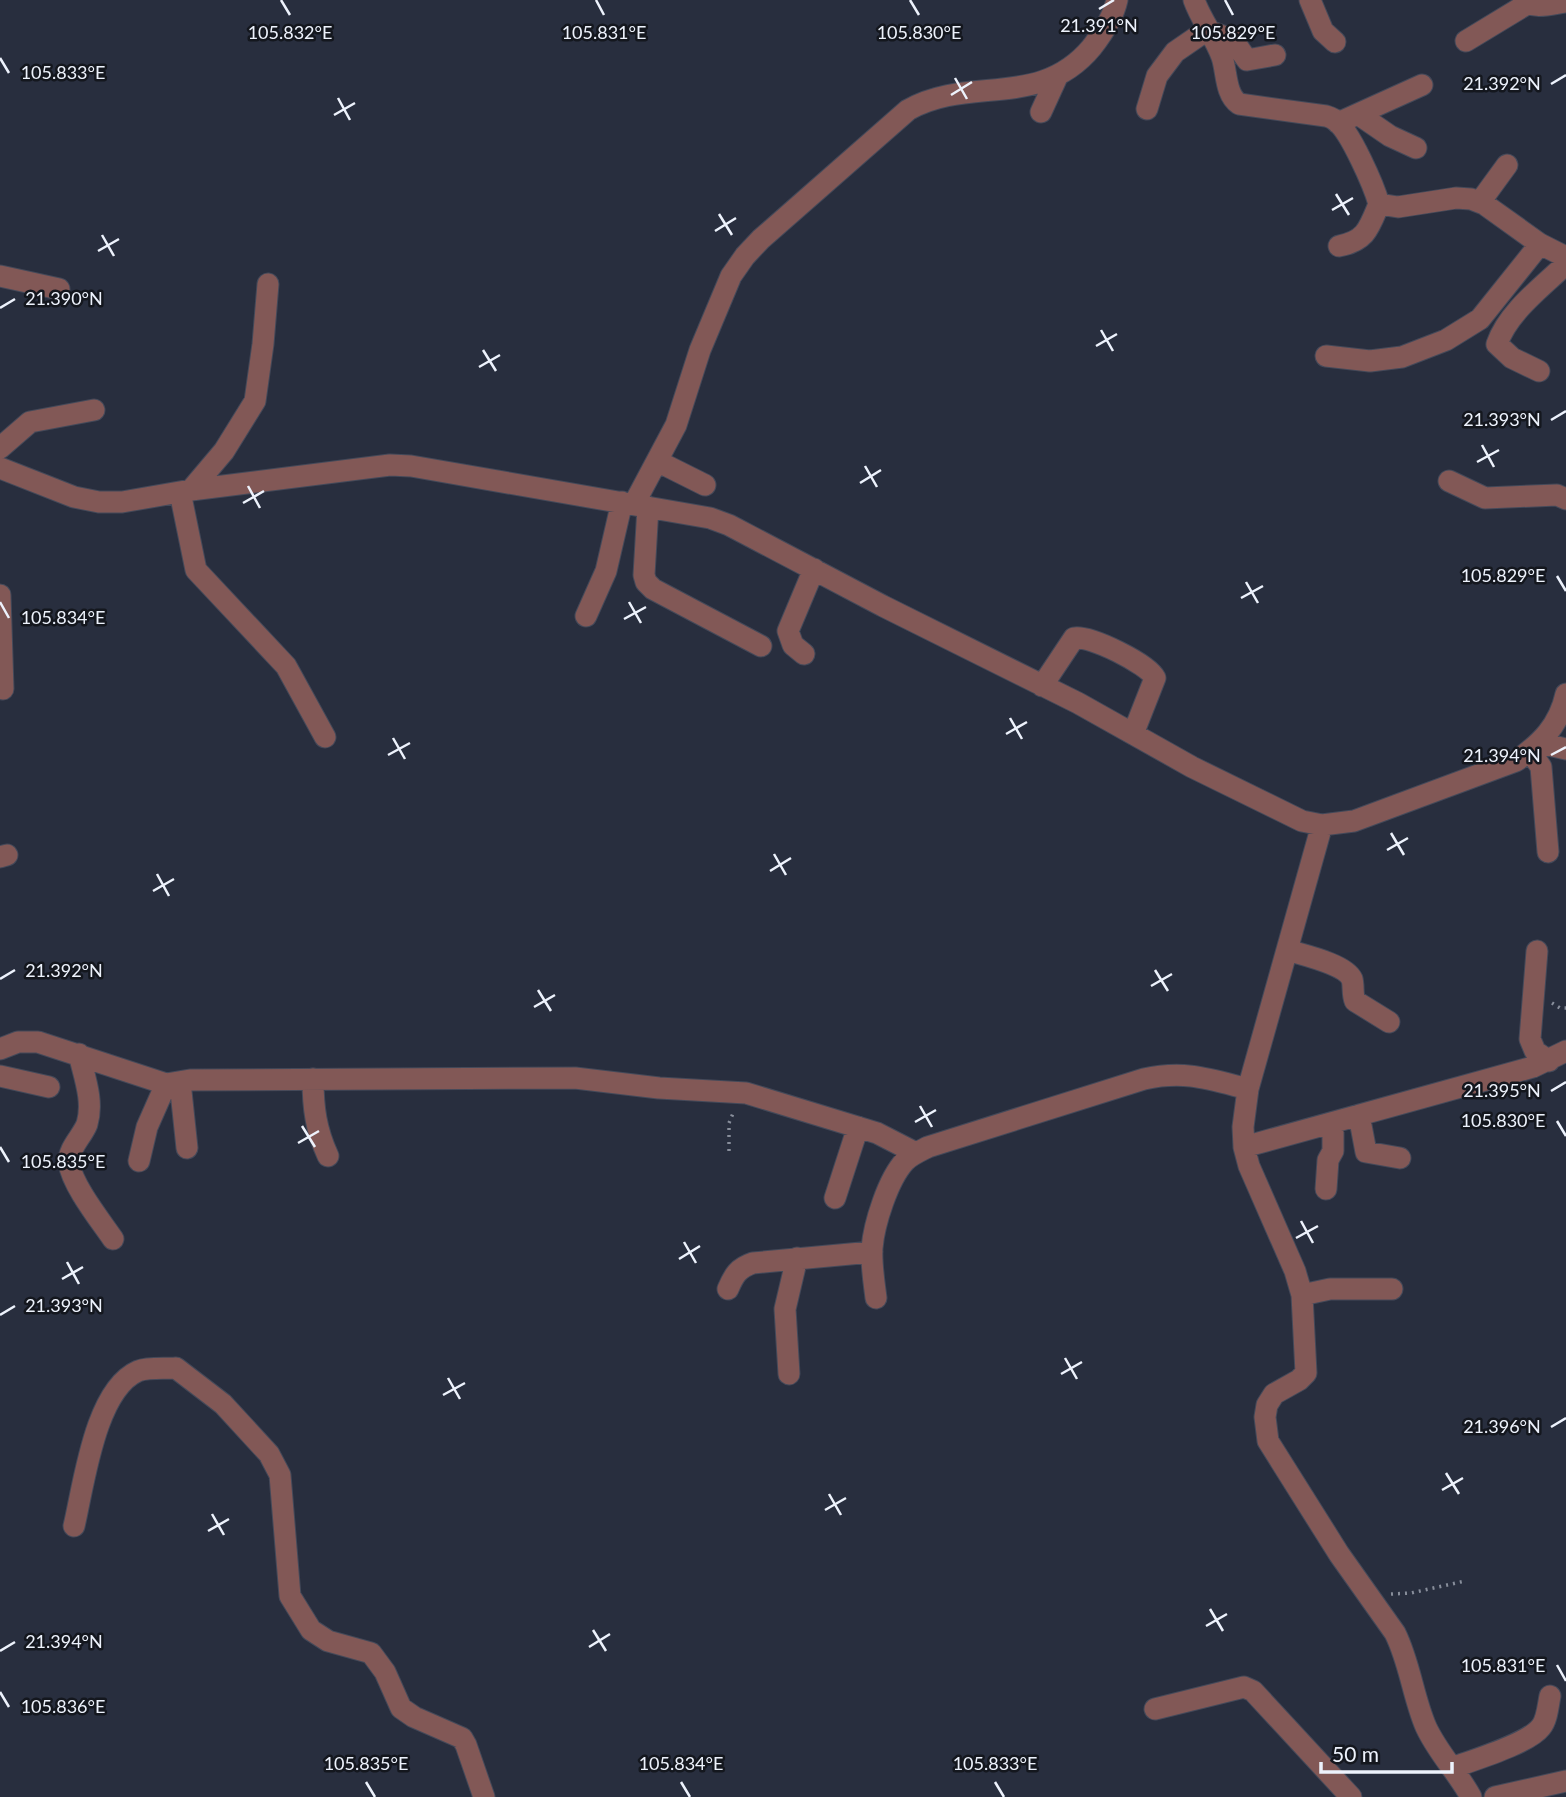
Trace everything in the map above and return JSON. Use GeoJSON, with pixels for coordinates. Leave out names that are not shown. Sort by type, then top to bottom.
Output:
{"type":"FeatureCollection","features":[{"type":"Feature","properties":{"kind":"street"},"geometry":{"type":"LineString","coordinates":[[586,616],[635,505],[676,425],[700,350],[731,276],[745,256],[908,110],[943,95],[1026,88],[1057,76],[1081,60],[1102,34],[1116,0]]}},
{"type":"Feature","properties":{"kind":"street"},"geometry":{"type":"LineString","coordinates":[[1194,0],[1222,58],[1233,100],[1239,104],[1326,116],[1338,123],[1371,180],[1379,204],[1368,231],[1353,244],[1339,246]]}},
{"type":"Feature","properties":{"kind":"street"},"geometry":{"type":"LineString","coordinates":[[1310,0],[1323,31],[1335,42]]}},
{"type":"Feature","properties":{"kind":"street"},"geometry":{"type":"LineString","coordinates":[[1466,41],[1525,2],[1539,6],[1566,2]]}},
{"type":"Feature","properties":{"kind":"street"},"geometry":{"type":"LineString","coordinates":[[1207,30],[1233,40],[1247,60],[1275,55]]}},
{"type":"Feature","properties":{"kind":"street"},"geometry":{"type":"LineString","coordinates":[[1147,109],[1157,76],[1175,52],[1207,30]]}},
{"type":"Feature","properties":{"kind":"street"},"geometry":{"type":"LineString","coordinates":[[1041,112],[1057,76]]}},
{"type":"Feature","properties":{"kind":"street"},"geometry":{"type":"LineString","coordinates":[[1338,123],[1422,85]]}},
{"type":"Feature","properties":{"kind":"street"},"geometry":{"type":"LineString","coordinates":[[1358,114],[1390,136],[1416,148]]}},
{"type":"Feature","properties":{"kind":"street"},"geometry":{"type":"LineString","coordinates":[[1479,202],[1507,165]]}},
{"type":"Feature","properties":{"kind":"street"},"geometry":{"type":"LineString","coordinates":[[1379,204],[1414,206],[1471,198],[1540,244],[1566,257]]}},
{"type":"Feature","properties":{"kind":"street"},"geometry":{"type":"LineString","coordinates":[[1326,356],[1370,361],[1402,357],[1446,340],[1480,319],[1540,244]]}},
{"type":"Feature","properties":{"kind":"street"},"geometry":{"type":"LineString","coordinates":[[1539,371],[1512,358],[1496,344],[1501,332],[1524,304],[1566,264]]}},
{"type":"Feature","properties":{"kind":"street"},"geometry":{"type":"LineString","coordinates":[[0,276],[59,289]]}},
{"type":"Feature","properties":{"kind":"street"},"geometry":{"type":"LineString","coordinates":[[185,491],[224,451],[255,401],[268,284]]}},
{"type":"Feature","properties":{"kind":"street"},"geometry":{"type":"LineString","coordinates":[[0,448],[30,422],[94,410]]}},
{"type":"Feature","properties":{"kind":"street"},"geometry":{"type":"LineString","coordinates":[[657,461],[705,485]]}},
{"type":"Feature","properties":{"kind":"street"},"geometry":{"type":"LineString","coordinates":[[0,468],[74,497],[99,502],[122,502],[185,491],[390,466],[411,466],[710,518],[729,525],[1042,686],[1192,767],[1301,821],[1322,825],[1354,821],[1516,761],[1554,728],[1566,697]]}},
{"type":"Feature","properties":{"kind":"street"},"geometry":{"type":"LineString","coordinates":[[1449,481],[1485,498],[1557,495],[1566,499]]}},
{"type":"Feature","properties":{"kind":"street"},"geometry":{"type":"LineString","coordinates":[[185,491],[196,570],[286,666],[325,737]]}},
{"type":"Feature","properties":{"kind":"street"},"geometry":{"type":"LineString","coordinates":[[635,505],[646,582],[653,589],[761,646]]}},
{"type":"Feature","properties":{"kind":"street"},"geometry":{"type":"LineString","coordinates":[[804,654],[793,645],[788,631],[814,569]]}},
{"type":"Feature","properties":{"kind":"street"},"geometry":{"type":"LineString","coordinates":[[0,595],[3,689]]}},
{"type":"Feature","properties":{"kind":"street"},"geometry":{"type":"LineString","coordinates":[[1042,686],[1074,638],[1082,636],[1124,656],[1151,671],[1155,678],[1133,734]]}},
{"type":"Feature","properties":{"kind":"street"},"geometry":{"type":"LineString","coordinates":[[1535,747],[1566,749]]}},
{"type":"Feature","properties":{"kind":"street"},"geometry":{"type":"LineString","coordinates":[[1535,747],[1542,771],[1548,852]]}},
{"type":"Feature","properties":{"kind":"street"},"geometry":{"type":"LineString","coordinates":[[1322,825],[1248,1089],[1243,1127],[1249,1166],[1295,1271],[1302,1295],[1306,1373],[1274,1394],[1267,1405],[1265,1417],[1268,1441],[1339,1554],[1395,1633],[1402,1647],[1421,1716],[1437,1747],[1471,1797]]}},
{"type":"Feature","properties":{"kind":"street"},"geometry":{"type":"LineString","coordinates":[[1287,950],[1342,968],[1353,981],[1352,997],[1355,1001],[1388,1022]]}},
{"type":"Feature","properties":{"kind":"street"},"geometry":{"type":"LineString","coordinates":[[1538,951],[1530,1039],[1535,1051],[1557,1056]]}},
{"type":"Feature","properties":{"kind":"street"},"geometry":{"type":"LineString","coordinates":[[0,1049],[18,1041],[38,1042],[173,1083],[313,1079],[575,1078],[659,1088],[741,1093],[858,1127],[890,1138],[916,1153]]}},
{"type":"Feature","properties":{"kind":"street"},"geometry":{"type":"LineString","coordinates":[[79,1054],[90,1100],[87,1124],[70,1154],[69,1164],[82,1194],[113,1239]]}},
{"type":"Feature","properties":{"kind":"street"},"geometry":{"type":"LineString","coordinates":[[1244,1147],[1533,1067],[1557,1056]]}},
{"type":"Feature","properties":{"kind":"street"},"geometry":{"type":"LineString","coordinates":[[876,1298],[872,1252],[888,1189],[905,1161],[916,1153],[1093,1094],[1166,1074],[1187,1074],[1248,1089]]}},
{"type":"Feature","properties":{"kind":"street"},"geometry":{"type":"LineString","coordinates":[[0,1076],[49,1087]]}},
{"type":"Feature","properties":{"kind":"street"},"geometry":{"type":"LineString","coordinates":[[313,1079],[314,1115],[328,1156]]}},
{"type":"Feature","properties":{"kind":"street"},"geometry":{"type":"LineString","coordinates":[[173,1083],[187,1148]]}},
{"type":"Feature","properties":{"kind":"street"},"geometry":{"type":"LineString","coordinates":[[139,1161],[147,1127],[173,1083]]}},
{"type":"Feature","properties":{"kind":"street"},"geometry":{"type":"LineString","coordinates":[[1359,1115],[1366,1152],[1400,1158]]}},
{"type":"Feature","properties":{"kind":"street"},"geometry":{"type":"LineString","coordinates":[[1326,1189],[1328,1160],[1333,1152],[1332,1123]]}},
{"type":"Feature","properties":{"kind":"street"},"geometry":{"type":"LineString","coordinates":[[835,1198],[858,1127]]}},
{"type":"Feature","properties":{"kind":"street"},"geometry":{"type":"LineString","coordinates":[[728,1289],[735,1273],[743,1266],[753,1263],[872,1252]]}},
{"type":"Feature","properties":{"kind":"street"},"geometry":{"type":"LineString","coordinates":[[789,1374],[785,1309],[797,1258]]}},
{"type":"Feature","properties":{"kind":"street"},"geometry":{"type":"LineString","coordinates":[[1302,1295],[1330,1289],[1392,1289]]}},
{"type":"Feature","properties":{"kind":"street"},"geometry":{"type":"LineString","coordinates":[[74,1526],[100,1417],[123,1380],[141,1370],[176,1368],[223,1404],[269,1454],[280,1475],[290,1596],[311,1630],[328,1641],[370,1653],[385,1672],[401,1709],[462,1738],[484,1797]]}},
{"type":"Feature","properties":{"kind":"street"},"geometry":{"type":"LineString","coordinates":[[1156,1709],[1244,1687],[1253,1691],[1351,1797]]}},
{"type":"Feature","properties":{"kind":"street"},"geometry":{"type":"LineString","coordinates":[[1452,1768],[1526,1739],[1544,1723],[1550,1696]]}},
{"type":"Feature","properties":{"kind":"street"},"geometry":{"type":"LineString","coordinates":[[1495,1797],[1566,1781]]}},
{"type":"Feature","properties":{"kind":"path"},"geometry":{"type":"LineString","coordinates":[[729,1151],[729,1123],[741,1093]]}},
{"type":"Feature","properties":{"kind":"path"},"geometry":{"type":"LineString","coordinates":[[1368,1596],[1411,1593],[1465,1581]]}}]}
